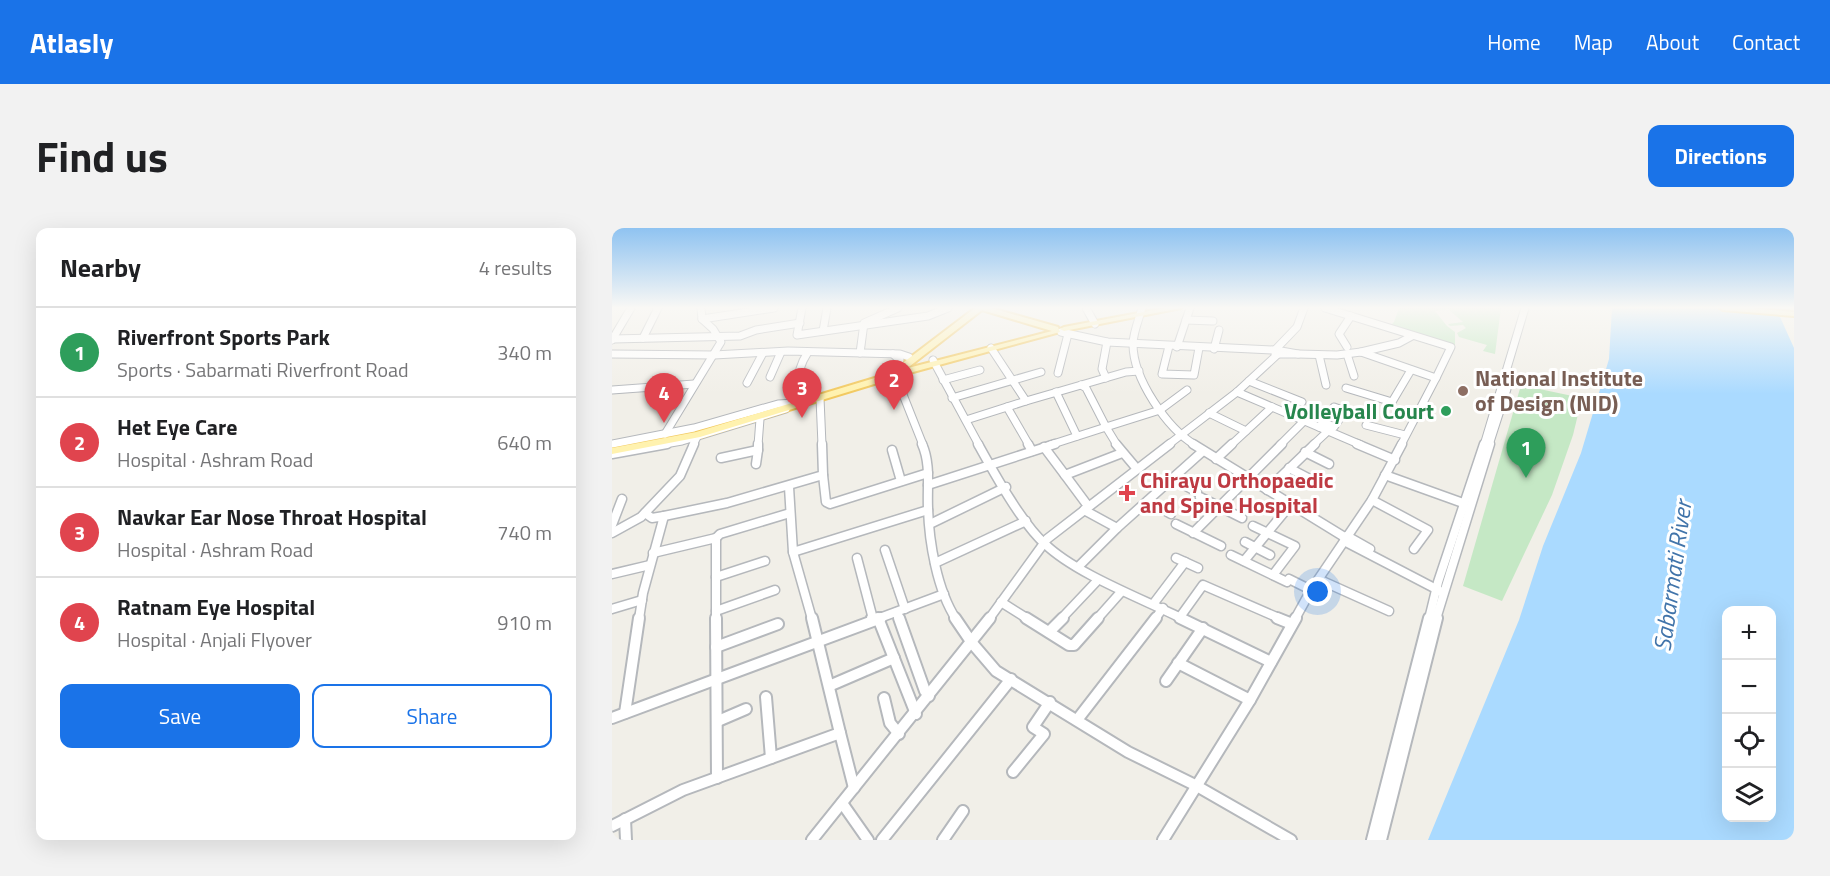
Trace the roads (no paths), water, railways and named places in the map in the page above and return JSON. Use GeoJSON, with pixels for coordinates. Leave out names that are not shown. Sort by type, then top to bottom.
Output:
{"type":"FeatureCollection","features":[{"type":"Feature","properties":{"kind":"main road"},"geometry":{"type":"LineString","coordinates":[[612,449],[681,439],[820,398],[890,374],[938,337]]}},
{"type":"Feature","properties":{"kind":"main road"},"geometry":{"type":"LineString","coordinates":[[890,374],[941,337]]}},
{"type":"Feature","properties":{"kind":"main road"},"geometry":{"type":"LineString","coordinates":[[782,409],[807,399],[933,361],[1036,337]]}},
{"type":"Feature","properties":{"kind":"main road"},"geometry":{"type":"LineString","coordinates":[[911,358],[933,361],[1037,337]]}},
{"type":"Feature","properties":{"kind":"street"},"geometry":{"type":"LineString","coordinates":[[664,434],[714,355],[721,342],[718,337]]}},
{"type":"Feature","properties":{"kind":"street"},"geometry":{"type":"LineString","coordinates":[[612,340],[728,337]]}},
{"type":"Feature","properties":{"kind":"street"},"geometry":{"type":"LineString","coordinates":[[792,351],[797,337]]}},
{"type":"Feature","properties":{"kind":"street"},"geometry":{"type":"LineString","coordinates":[[860,353],[862,337]]}},
{"type":"Feature","properties":{"kind":"street"},"geometry":{"type":"LineString","coordinates":[[1058,373],[1059,337]]}},
{"type":"Feature","properties":{"kind":"street"},"geometry":{"type":"LineString","coordinates":[[1083,337],[1107,342],[1298,354],[1319,355],[1347,350],[1361,352],[1436,378]]}},
{"type":"Feature","properties":{"kind":"street"},"geometry":{"type":"LineString","coordinates":[[1135,337],[1133,344],[1144,388],[1180,436],[1346,538],[1440,587]]}},
{"type":"Feature","properties":{"kind":"street"},"geometry":{"type":"LineString","coordinates":[[1177,347],[1180,337]]}},
{"type":"Feature","properties":{"kind":"street"},"geometry":{"type":"LineString","coordinates":[[1214,349],[1217,337]]}},
{"type":"Feature","properties":{"kind":"street"},"geometry":{"type":"LineString","coordinates":[[812,840],[972,643],[1044,544],[1086,508],[1238,392],[1289,337]]}},
{"type":"Feature","properties":{"kind":"street"},"geometry":{"type":"LineString","coordinates":[[1340,337],[1347,350],[1354,376]]}},
{"type":"Feature","properties":{"kind":"street"},"geometry":{"type":"LineString","coordinates":[[1361,352],[1399,343],[1411,337]]}},
{"type":"Feature","properties":{"kind":"street"},"geometry":{"type":"LineString","coordinates":[[1163,840],[1250,700],[1311,590],[1320,580],[1372,500],[1395,460],[1405,435],[1451,347],[1414,337]]}},
{"type":"Feature","properties":{"kind":"street"},"geometry":{"type":"LineString","coordinates":[[1451,551],[1463,503],[1515,354],[1519,337]]}},
{"type":"Feature","properties":{"kind":"street"},"geometry":{"type":"LineString","coordinates":[[1372,840],[1440,587],[1521,337]]}},
{"type":"Feature","properties":{"kind":"street"},"geometry":{"type":"LineString","coordinates":[[1106,378],[1102,369],[1107,342]]}},
{"type":"Feature","properties":{"kind":"street"},"geometry":{"type":"LineString","coordinates":[[1169,346],[1162,374],[1194,375],[1199,348]]}},
{"type":"Feature","properties":{"kind":"street"},"geometry":{"type":"LineString","coordinates":[[991,348],[1026,401]]}},
{"type":"Feature","properties":{"kind":"street"},"geometry":{"type":"LineString","coordinates":[[612,354],[714,355],[792,351],[892,354],[911,358]]}},
{"type":"Feature","properties":{"kind":"street"},"geometry":{"type":"LineString","coordinates":[[770,377],[781,352]]}},
{"type":"Feature","properties":{"kind":"street"},"geometry":{"type":"LineString","coordinates":[[807,352],[800,364],[796,385],[807,399]]}},
{"type":"Feature","properties":{"kind":"street"},"geometry":{"type":"LineString","coordinates":[[747,382],[763,353]]}},
{"type":"Feature","properties":{"kind":"street"},"geometry":{"type":"LineString","coordinates":[[892,354],[900,360],[898,366]]}},
{"type":"Feature","properties":{"kind":"street"},"geometry":{"type":"LineString","coordinates":[[1319,355],[1326,385]]}},
{"type":"Feature","properties":{"kind":"street"},"geometry":{"type":"LineString","coordinates":[[933,361],[990,465],[1026,521],[1044,544],[1071,564],[1271,662]]}},
{"type":"Feature","properties":{"kind":"street"},"geometry":{"type":"LineString","coordinates":[[943,380],[980,370]]}},
{"type":"Feature","properties":{"kind":"street"},"geometry":{"type":"LineString","coordinates":[[1346,388],[1392,402],[1412,370]]}},
{"type":"Feature","properties":{"kind":"street"},"geometry":{"type":"LineString","coordinates":[[966,420],[1082,384],[1139,371]]}},
{"type":"Feature","properties":{"kind":"street"},"geometry":{"type":"LineString","coordinates":[[952,398],[1041,372]]}},
{"type":"Feature","properties":{"kind":"street"},"geometry":{"type":"LineString","coordinates":[[890,374],[898,382],[925,450],[928,473],[928,510],[935,563],[944,594],[953,614],[972,643],[996,670],[1128,752],[1196,785],[1291,840]]}},
{"type":"Feature","properties":{"kind":"street"},"geometry":{"type":"LineString","coordinates":[[1249,381],[1302,402]]}},
{"type":"Feature","properties":{"kind":"street"},"geometry":{"type":"LineString","coordinates":[[612,390],[694,384]]}},
{"type":"Feature","properties":{"kind":"street"},"geometry":{"type":"LineString","coordinates":[[1082,384],[1122,453],[1137,469]]}},
{"type":"Feature","properties":{"kind":"street"},"geometry":{"type":"LineString","coordinates":[[928,485],[1160,410],[1187,390]]}},
{"type":"Feature","properties":{"kind":"street"},"geometry":{"type":"LineString","coordinates":[[1056,392],[1077,436]]}},
{"type":"Feature","properties":{"kind":"street"},"geometry":{"type":"LineString","coordinates":[[1238,392],[1304,421],[1320,425],[1328,431],[1395,460]]}},
{"type":"Feature","properties":{"kind":"street"},"geometry":{"type":"LineString","coordinates":[[820,398],[823,475],[828,504],[928,473]]}},
{"type":"Feature","properties":{"kind":"street"},"geometry":{"type":"LineString","coordinates":[[612,449],[778,404],[795,403]]}},
{"type":"Feature","properties":{"kind":"street"},"geometry":{"type":"LineString","coordinates":[[1007,407],[1032,451]]}},
{"type":"Feature","properties":{"kind":"street"},"geometry":{"type":"LineString","coordinates":[[1216,459],[1272,407]]}},
{"type":"Feature","properties":{"kind":"street"},"geometry":{"type":"LineString","coordinates":[[612,449],[697,437],[760,419],[782,409]]}},
{"type":"Feature","properties":{"kind":"street"},"geometry":{"type":"LineString","coordinates":[[1209,413],[1246,431]]}},
{"type":"Feature","properties":{"kind":"street"},"geometry":{"type":"LineString","coordinates":[[756,464],[760,419]]}},
{"type":"Feature","properties":{"kind":"street"},"geometry":{"type":"LineString","coordinates":[[1193,533],[1304,421]]}},
{"type":"Feature","properties":{"kind":"street"},"geometry":{"type":"LineString","coordinates":[[1366,425],[1405,435]]}},
{"type":"Feature","properties":{"kind":"street"},"geometry":{"type":"LineString","coordinates":[[1267,490],[1328,431]]}},
{"type":"Feature","properties":{"kind":"street"},"geometry":{"type":"LineString","coordinates":[[612,533],[645,513],[680,476],[697,437]]}},
{"type":"Feature","properties":{"kind":"street"},"geometry":{"type":"LineString","coordinates":[[1044,447],[1086,508],[1118,528]]}},
{"type":"Feature","properties":{"kind":"street"},"geometry":{"type":"LineString","coordinates":[[721,458],[758,450]]}},
{"type":"Feature","properties":{"kind":"street"},"geometry":{"type":"LineString","coordinates":[[892,450],[901,481]]}},
{"type":"Feature","properties":{"kind":"street"},"geometry":{"type":"LineString","coordinates":[[1079,566],[1203,451]]}},
{"type":"Feature","properties":{"kind":"street"},"geometry":{"type":"LineString","coordinates":[[1305,452],[1329,464]]}},
{"type":"Feature","properties":{"kind":"street"},"geometry":{"type":"LineString","coordinates":[[1065,475],[1122,453]]}},
{"type":"Feature","properties":{"kind":"street"},"geometry":{"type":"LineString","coordinates":[[1289,468],[1310,479]]}},
{"type":"Feature","properties":{"kind":"street"},"geometry":{"type":"LineString","coordinates":[[1385,474],[1463,503]]}},
{"type":"Feature","properties":{"kind":"street"},"geometry":{"type":"LineString","coordinates":[[645,513],[652,518],[664,516],[789,486],[823,475]]}},
{"type":"Feature","properties":{"kind":"street"},"geometry":{"type":"LineString","coordinates":[[1173,479],[1242,518]]}},
{"type":"Feature","properties":{"kind":"street"},"geometry":{"type":"LineString","coordinates":[[789,486],[793,552],[803,580],[854,788]]}},
{"type":"Feature","properties":{"kind":"street"},"geometry":{"type":"LineString","coordinates":[[930,524],[1006,487]]}},
{"type":"Feature","properties":{"kind":"street"},"geometry":{"type":"LineString","coordinates":[[612,525],[622,499]]}},
{"type":"Feature","properties":{"kind":"street"},"geometry":{"type":"LineString","coordinates":[[1372,500],[1428,530],[1414,549]]}},
{"type":"Feature","properties":{"kind":"street"},"geometry":{"type":"LineString","coordinates":[[1148,501],[1171,514]]}},
{"type":"Feature","properties":{"kind":"street"},"geometry":{"type":"LineString","coordinates":[[1244,561],[1291,504]]}},
{"type":"Feature","properties":{"kind":"street"},"geometry":{"type":"LineString","coordinates":[[793,552],[928,510]]}},
{"type":"Feature","properties":{"kind":"street"},"geometry":{"type":"LineString","coordinates":[[653,554],[716,538],[720,534],[790,513]]}},
{"type":"Feature","properties":{"kind":"street"},"geometry":{"type":"LineString","coordinates":[[625,713],[642,600],[664,516]]}},
{"type":"Feature","properties":{"kind":"street"},"geometry":{"type":"LineString","coordinates":[[935,563],[1026,521]]}},
{"type":"Feature","properties":{"kind":"street"},"geometry":{"type":"LineString","coordinates":[[1176,524],[1221,546]]}},
{"type":"Feature","properties":{"kind":"street"},"geometry":{"type":"LineString","coordinates":[[1253,526],[1294,546],[1273,575]]}},
{"type":"Feature","properties":{"kind":"street"},"geometry":{"type":"LineString","coordinates":[[716,538],[717,778]]}},
{"type":"Feature","properties":{"kind":"street"},"geometry":{"type":"LineString","coordinates":[[1245,542],[1270,555]]}},
{"type":"Feature","properties":{"kind":"street"},"geometry":{"type":"LineString","coordinates":[[885,550],[925,691],[929,696]]}},
{"type":"Feature","properties":{"kind":"street"},"geometry":{"type":"LineString","coordinates":[[1231,555],[1287,582],[1289,579],[1311,590]]}},
{"type":"Feature","properties":{"kind":"street"},"geometry":{"type":"LineString","coordinates":[[857,558],[876,619],[916,714]]}},
{"type":"Feature","properties":{"kind":"street"},"geometry":{"type":"LineString","coordinates":[[1077,720],[1158,605],[1180,560],[1198,568]]}},
{"type":"Feature","properties":{"kind":"street"},"geometry":{"type":"LineString","coordinates":[[716,578],[765,561]]}},
{"type":"Feature","properties":{"kind":"street"},"geometry":{"type":"LineString","coordinates":[[612,574],[650,565]]}},
{"type":"Feature","properties":{"kind":"street"},"geometry":{"type":"LineString","coordinates":[[1320,580],[1389,611]]}},
{"type":"Feature","properties":{"kind":"street"},"geometry":{"type":"LineString","coordinates":[[1049,632],[1096,582]]}},
{"type":"Feature","properties":{"kind":"street"},"geometry":{"type":"LineString","coordinates":[[1180,616],[1203,585],[1292,624]]}},
{"type":"Feature","properties":{"kind":"street"},"geometry":{"type":"LineString","coordinates":[[1381,840],[1440,587]]}},
{"type":"Feature","properties":{"kind":"street"},"geometry":{"type":"LineString","coordinates":[[716,611],[775,590]]}},
{"type":"Feature","properties":{"kind":"street"},"geometry":{"type":"LineString","coordinates":[[1002,602],[1069,645],[1074,645],[1121,592]]}},
{"type":"Feature","properties":{"kind":"street"},"geometry":{"type":"LineString","coordinates":[[612,718],[944,594]]}},
{"type":"Feature","properties":{"kind":"street"},"geometry":{"type":"LineString","coordinates":[[612,609],[642,600]]}},
{"type":"Feature","properties":{"kind":"street"},"geometry":{"type":"LineString","coordinates":[[716,647],[778,624]]}},
{"type":"Feature","properties":{"kind":"street"},"geometry":{"type":"LineString","coordinates":[[1166,681],[1203,628]]}},
{"type":"Feature","properties":{"kind":"street"},"geometry":{"type":"LineString","coordinates":[[829,686],[894,658]]}},
{"type":"Feature","properties":{"kind":"street"},"geometry":{"type":"LineString","coordinates":[[1178,663],[1250,700]]}},
{"type":"Feature","properties":{"kind":"street"},"geometry":{"type":"LineString","coordinates":[[882,840],[1011,679]]}},
{"type":"Feature","properties":{"kind":"street"},"geometry":{"type":"LineString","coordinates":[[766,697],[771,758]]}},
{"type":"Feature","properties":{"kind":"street"},"geometry":{"type":"LineString","coordinates":[[884,698],[890,723],[898,734]]}},
{"type":"Feature","properties":{"kind":"street"},"geometry":{"type":"LineString","coordinates":[[1013,772],[1044,734],[1033,727],[1050,702]]}},
{"type":"Feature","properties":{"kind":"street"},"geometry":{"type":"LineString","coordinates":[[718,721],[746,709]]}},
{"type":"Feature","properties":{"kind":"street"},"geometry":{"type":"LineString","coordinates":[[612,826],[682,790],[840,733]]}},
{"type":"Feature","properties":{"kind":"street"},"geometry":{"type":"LineString","coordinates":[[842,803],[868,840]]}},
{"type":"Feature","properties":{"kind":"street"},"geometry":{"type":"LineString","coordinates":[[943,840],[963,812]]}},
{"type":"Feature","properties":{"kind":"street"},"geometry":{"type":"LineString","coordinates":[[625,819],[626,840]]}},
{"type":"Feature","properties":{"kind":"water","name":"Sabarmati River"},"geometry":{"type":"Polygon","coordinates":[[[1610,337],[1789,337],[1794,348],[1794,840],[1428,840],[1519,620],[1543,546],[1581,453],[1609,359],[1610,337]]]}},
{"type":"Feature","properties":{"kind":"place","name":"National Institute of Design (NID)"},"geometry":{"type":"Point","coordinates":[1463,391]}},
{"type":"Feature","properties":{"kind":"place","name":"Het Eye Care"},"geometry":{"type":"Point","coordinates":[894,410]}},
{"type":"Feature","properties":{"kind":"place","name":"Volleyball Court"},"geometry":{"type":"Point","coordinates":[1446,411]}},
{"type":"Feature","properties":{"kind":"place","name":"Navkar Ear Nose Throat Hospital"},"geometry":{"type":"Point","coordinates":[802,418]}},
{"type":"Feature","properties":{"kind":"place","name":"Ratnam Eye Hospital"},"geometry":{"type":"Point","coordinates":[664,423]}},
{"type":"Feature","properties":{"kind":"place","name":"Riverfront Sports Park"},"geometry":{"type":"Point","coordinates":[1526,478]}},
{"type":"Feature","properties":{"kind":"place","name":"Chirayu Orthopaedic and Spine Hospital"},"geometry":{"type":"Point","coordinates":[1127,493]}}]}
